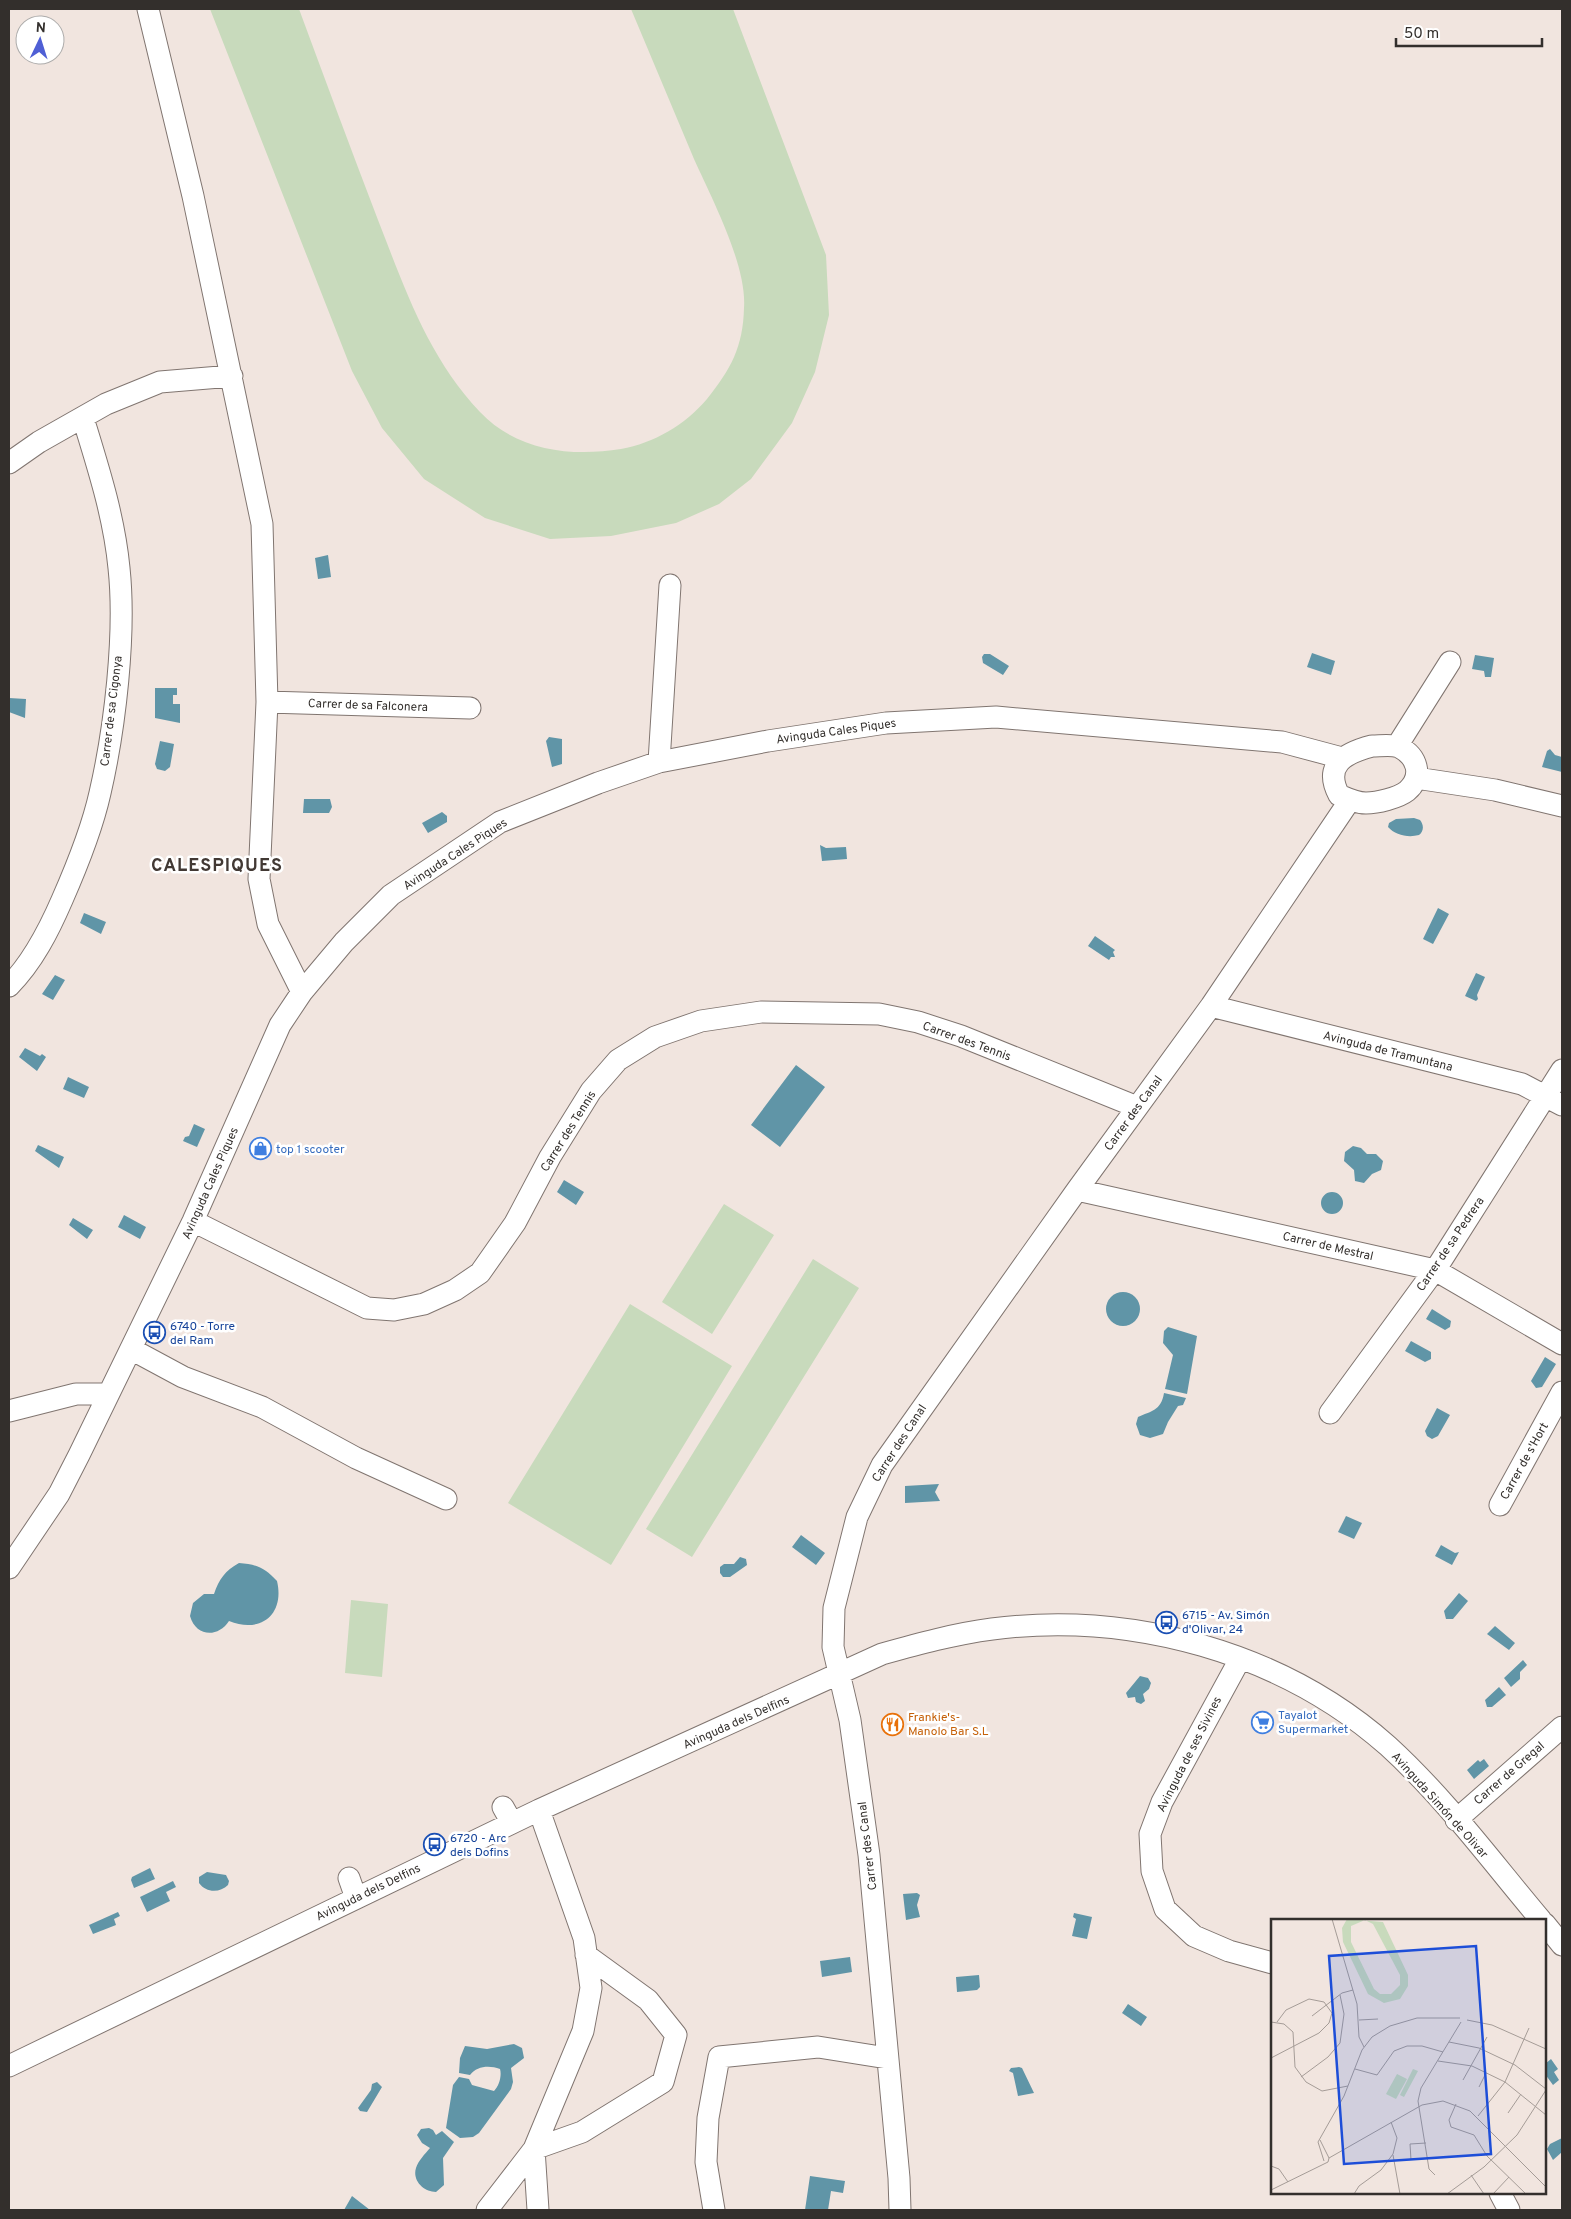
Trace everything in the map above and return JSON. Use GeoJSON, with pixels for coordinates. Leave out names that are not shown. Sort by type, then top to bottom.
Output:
{"type":"FeatureCollection","features":[{"type":"Feature","properties":{"kind":"street"},"geometry":{"type":"LineString","coordinates":[[148,9],[232,376],[262,524],[267,702],[259,879],[268,924],[302,992]]}},
{"type":"Feature","properties":{"kind":"street"},"geometry":{"type":"LineString","coordinates":[[9,463],[106,404],[160,382],[232,376]]}},
{"type":"Feature","properties":{"kind":"street","name":"Carrer de sa Cigonya"},"geometry":{"type":"LineString","coordinates":[[9,986],[18,976],[49,930],[77,866],[100,794],[115,703],[121,629],[119,568],[108,501],[83,418]]}},
{"type":"Feature","properties":{"kind":"street"},"geometry":{"type":"LineString","coordinates":[[659,762],[670,585]]}},
{"type":"Feature","properties":{"kind":"street"},"geometry":{"type":"LineString","coordinates":[[1398,746],[1450,662]]}},
{"type":"Feature","properties":{"kind":"street","name":"Carrer de sa Falconera"},"geometry":{"type":"LineString","coordinates":[[267,702],[470,708]]}},
{"type":"Feature","properties":{"kind":"street","name":"Avinguda Cales Piques"},"geometry":{"type":"LineString","coordinates":[[9,1568],[59,1494],[132,1349],[193,1221],[280,1025],[302,992],[344,942],[391,895],[500,822],[598,783],[659,762],[768,741],[886,723],[996,717],[1282,742],[1342,758]]}},
{"type":"Feature","properties":{"kind":"street"},"geometry":{"type":"LineString","coordinates":[[1372,746],[1398,746],[1413,757],[1418,767],[1416,778],[1406,791],[1381,801],[1366,803],[1350,800],[1339,795],[1333,783],[1335,768],[1342,758],[1351,751],[1372,746]]}},
{"type":"Feature","properties":{"kind":"street"},"geometry":{"type":"LineString","coordinates":[[1416,778],[1495,790],[1562,806]]}},
{"type":"Feature","properties":{"kind":"street","name":"Carrer des Canal"},"geometry":{"type":"LineString","coordinates":[[900,2210],[899,2178],[869,1855],[850,1720],[833,1647],[834,1608],[856,1517],[882,1465],[1077,1190],[1211,1006],[1350,800]]}},
{"type":"Feature","properties":{"kind":"street","name":"Avinguda de Tramuntana"},"geometry":{"type":"LineString","coordinates":[[1211,1006],[1522,1084],[1555,1100]]}},
{"type":"Feature","properties":{"kind":"street","name":"Carrer des Tennis"},"geometry":{"type":"LineString","coordinates":[[193,1221],[367,1308],[394,1310],[424,1304],[455,1290],[480,1273],[515,1222],[550,1157],[592,1091],[618,1060],[655,1037],[701,1021],[761,1012],[879,1014],[918,1022],[977,1053],[1137,1107]]}},
{"type":"Feature","properties":{"kind":"street","name":"Carrer de sa Pedrera"},"geometry":{"type":"LineString","coordinates":[[1330,1413],[1435,1270],[1555,1100],[1562,1070]]}},
{"type":"Feature","properties":{"kind":"street","name":"Carrer de Mestral"},"geometry":{"type":"LineString","coordinates":[[1077,1190],[1435,1270],[1562,1344]]}},
{"type":"Feature","properties":{"kind":"street"},"geometry":{"type":"LineString","coordinates":[[132,1349],[183,1378],[262,1407],[356,1458],[446,1499]]}},
{"type":"Feature","properties":{"kind":"street","name":"Carrer de s'Hort"},"geometry":{"type":"LineString","coordinates":[[1500,1505],[1562,1392]]}},
{"type":"Feature","properties":{"kind":"street"},"geometry":{"type":"LineString","coordinates":[[9,1411],[76,1394],[108,1394]]}},
{"type":"Feature","properties":{"kind":"street","name":"Avinguda Simón de Olivar"},"geometry":{"type":"LineString","coordinates":[[840,1675],[882,1654],[942,1638],[992,1629],[1102,1627],[1143,1632],[1206,1646],[1276,1673],[1316,1694],[1350,1716],[1388,1747],[1456,1820],[1540,1919]]}},
{"type":"Feature","properties":{"kind":"street","name":"Avinguda de ses Sivines"},"geometry":{"type":"LineString","coordinates":[[1240,1659],[1162,1802],[1150,1834],[1152,1872],[1165,1909],[1194,1936],[1229,1951],[1271,1963]]}},
{"type":"Feature","properties":{"kind":"street","name":"Avinguda dels Delfins"},"geometry":{"type":"LineString","coordinates":[[9,2066],[356,1898],[507,1815],[539,1810],[840,1675]]}},
{"type":"Feature","properties":{"kind":"street","name":"Carrer de Gregal"},"geometry":{"type":"LineString","coordinates":[[1456,1820],[1562,1727]]}},
{"type":"Feature","properties":{"kind":"street"},"geometry":{"type":"LineString","coordinates":[[488,2210],[534,2149],[583,2031],[591,1988],[584,1938],[539,1810]]}},
{"type":"Feature","properties":{"kind":"street"},"geometry":{"type":"LineString","coordinates":[[349,1878],[356,1898]]}},
{"type":"Feature","properties":{"kind":"street"},"geometry":{"type":"LineString","coordinates":[[1546,1925],[1562,1945]]}},
{"type":"Feature","properties":{"kind":"street"},"geometry":{"type":"LineString","coordinates":[[534,2149],[582,2132],[663,2082],[676,2035],[648,2000],[586,1955]]}},
{"type":"Feature","properties":{"kind":"street"},"geometry":{"type":"LineString","coordinates":[[714,2210],[706,2162],[708,2118],[719,2056],[818,2047],[887,2058]]}},
{"type":"Feature","properties":{"kind":"street"},"geometry":{"type":"LineString","coordinates":[[534,2149],[538,2210]]}},
{"type":"Feature","properties":{"kind":"street"},"geometry":{"type":"LineString","coordinates":[[1501,2194],[1509,2210]]}},
{"type":"Feature","properties":{"kind":"green space"},"geometry":{"type":"Polygon","coordinates":[[[210,9],[299,9],[408,297],[446,368],[480,412],[495,425],[511,435],[528,443],[546,448],[583,452],[621,449],[633,446],[657,437],[679,425],[707,399],[723,378],[738,346],[744,308],[740,272],[734,253],[719,212],[694,159],[631,9],[733,9],[826,255],[829,315],[815,372],[792,423],[751,479],[719,504],[676,523],[611,536],[550,539],[485,518],[424,479],[382,428],[352,371],[210,9]]]}},
{"type":"Feature","properties":{"kind":"green space"},"geometry":{"type":"Polygon","coordinates":[[[724,1204],[774,1235],[712,1334],[662,1302],[724,1204]]]}},
{"type":"Feature","properties":{"kind":"green space"},"geometry":{"type":"Polygon","coordinates":[[[813,1259],[859,1288],[692,1557],[646,1529],[813,1259]]]}},
{"type":"Feature","properties":{"kind":"green space"},"geometry":{"type":"Polygon","coordinates":[[[630,1304],[732,1366],[611,1565],[508,1503],[630,1304]]]}},
{"type":"Feature","properties":{"kind":"green space"},"geometry":{"type":"Polygon","coordinates":[[[351,1600],[388,1604],[382,1677],[345,1673],[351,1600]]]}},
{"type":"Feature","properties":{"kind":"water"},"geometry":{"type":"Polygon","coordinates":[[[328,555],[331,577],[318,579],[315,558],[328,555]]]}},
{"type":"Feature","properties":{"kind":"water"},"geometry":{"type":"Polygon","coordinates":[[[1312,653],[1335,661],[1331,675],[1307,667],[1312,653]]]}},
{"type":"Feature","properties":{"kind":"water"},"geometry":{"type":"Polygon","coordinates":[[[984,654],[990,654],[1009,666],[1003,675],[983,663],[982,657],[984,654]]]}},
{"type":"Feature","properties":{"kind":"water"},"geometry":{"type":"Polygon","coordinates":[[[1475,655],[1494,658],[1491,677],[1485,677],[1484,671],[1472,669],[1475,655]]]}},
{"type":"Feature","properties":{"kind":"water"},"geometry":{"type":"Polygon","coordinates":[[[155,688],[177,688],[177,695],[173,695],[173,704],[180,704],[180,723],[155,718],[155,688]]]}},
{"type":"Feature","properties":{"kind":"water"},"geometry":{"type":"Polygon","coordinates":[[[9,698],[26,699],[25,718],[9,712],[9,698]]]}},
{"type":"Feature","properties":{"kind":"water"},"geometry":{"type":"Polygon","coordinates":[[[549,737],[562,739],[562,764],[552,767],[546,741],[549,737]]]}},
{"type":"Feature","properties":{"kind":"water"},"geometry":{"type":"Polygon","coordinates":[[[160,741],[174,744],[170,767],[165,771],[157,769],[155,764],[160,741]]]}},
{"type":"Feature","properties":{"kind":"water"},"geometry":{"type":"Polygon","coordinates":[[[1550,749],[1555,755],[1562,757],[1562,772],[1542,767],[1547,751],[1550,749]]]}},
{"type":"Feature","properties":{"kind":"water"},"geometry":{"type":"Polygon","coordinates":[[[304,799],[330,799],[332,807],[329,813],[303,813],[304,799]]]}},
{"type":"Feature","properties":{"kind":"water"},"geometry":{"type":"Polygon","coordinates":[[[442,812],[447,816],[447,822],[428,833],[422,823],[442,812]]]}},
{"type":"Feature","properties":{"kind":"water"},"geometry":{"type":"Polygon","coordinates":[[[1414,818],[1420,820],[1422,824],[1423,830],[1419,835],[1402,835],[1388,827],[1389,823],[1396,819],[1414,818]]]}},
{"type":"Feature","properties":{"kind":"water"},"geometry":{"type":"Polygon","coordinates":[[[820,845],[826,848],[846,847],[847,859],[822,861],[820,845]]]}},
{"type":"Feature","properties":{"kind":"water"},"geometry":{"type":"Polygon","coordinates":[[[1438,908],[1449,914],[1433,944],[1423,939],[1438,908]]]}},
{"type":"Feature","properties":{"kind":"water"},"geometry":{"type":"Polygon","coordinates":[[[84,913],[106,922],[101,934],[80,923],[84,913]]]}},
{"type":"Feature","properties":{"kind":"water"},"geometry":{"type":"Polygon","coordinates":[[[1095,936],[1115,950],[1113,952],[1115,957],[1111,957],[1109,960],[1088,946],[1095,936]]]}},
{"type":"Feature","properties":{"kind":"water"},"geometry":{"type":"Polygon","coordinates":[[[1476,973],[1485,977],[1476,1001],[1465,996],[1476,973]]]}},
{"type":"Feature","properties":{"kind":"water"},"geometry":{"type":"Polygon","coordinates":[[[55,975],[65,980],[53,1000],[42,994],[55,975]]]}},
{"type":"Feature","properties":{"kind":"water"},"geometry":{"type":"Polygon","coordinates":[[[25,1048],[46,1057],[37,1071],[19,1057],[25,1048]]]}},
{"type":"Feature","properties":{"kind":"water"},"geometry":{"type":"Polygon","coordinates":[[[796,1065],[825,1087],[780,1147],[751,1125],[796,1065]]]}},
{"type":"Feature","properties":{"kind":"water"},"geometry":{"type":"Polygon","coordinates":[[[68,1077],[89,1087],[84,1098],[63,1089],[68,1077]]]}},
{"type":"Feature","properties":{"kind":"water"},"geometry":{"type":"Polygon","coordinates":[[[194,1124],[205,1129],[197,1147],[183,1141],[185,1137],[189,1136],[194,1124]]]}},
{"type":"Feature","properties":{"kind":"water"},"geometry":{"type":"Polygon","coordinates":[[[38,1145],[64,1157],[59,1168],[35,1151],[38,1145]]]}},
{"type":"Feature","properties":{"kind":"water"},"geometry":{"type":"Polygon","coordinates":[[[1353,1146],[1361,1148],[1367,1154],[1376,1154],[1383,1161],[1381,1170],[1372,1174],[1364,1183],[1355,1181],[1354,1170],[1344,1161],[1345,1152],[1353,1146]]]}},
{"type":"Feature","properties":{"kind":"water"},"geometry":{"type":"Polygon","coordinates":[[[564,1180],[584,1192],[576,1205],[557,1192],[564,1180]]]}},
{"type":"Feature","properties":{"kind":"water"},"geometry":{"type":"Polygon","coordinates":[[[1332,1192],[1340,1195],[1343,1203],[1340,1211],[1332,1214],[1324,1211],[1321,1203],[1324,1195],[1332,1192]]]}},
{"type":"Feature","properties":{"kind":"water"},"geometry":{"type":"Polygon","coordinates":[[[124,1215],[146,1227],[140,1239],[118,1227],[124,1215]]]}},
{"type":"Feature","properties":{"kind":"water"},"geometry":{"type":"Polygon","coordinates":[[[73,1218],[93,1230],[87,1239],[69,1225],[73,1218]]]}},
{"type":"Feature","properties":{"kind":"water"},"geometry":{"type":"Polygon","coordinates":[[[1123,1292],[1130,1293],[1135,1297],[1139,1302],[1139,1316],[1135,1321],[1130,1325],[1123,1326],[1116,1325],[1111,1321],[1107,1316],[1106,1309],[1107,1302],[1111,1297],[1116,1293],[1123,1292]]]}},
{"type":"Feature","properties":{"kind":"water"},"geometry":{"type":"Polygon","coordinates":[[[1432,1309],[1451,1321],[1450,1327],[1445,1330],[1426,1319],[1432,1309]]]}},
{"type":"Feature","properties":{"kind":"water"},"geometry":{"type":"Polygon","coordinates":[[[1168,1327],[1197,1336],[1187,1394],[1165,1389],[1173,1355],[1163,1343],[1164,1331],[1168,1327]]]}},
{"type":"Feature","properties":{"kind":"water"},"geometry":{"type":"Polygon","coordinates":[[[1411,1341],[1431,1352],[1431,1359],[1425,1362],[1405,1351],[1411,1341]]]}},
{"type":"Feature","properties":{"kind":"water"},"geometry":{"type":"Polygon","coordinates":[[[1545,1357],[1556,1364],[1542,1387],[1536,1388],[1531,1381],[1545,1357]]]}},
{"type":"Feature","properties":{"kind":"water"},"geometry":{"type":"Polygon","coordinates":[[[1164,1393],[1186,1398],[1183,1405],[1178,1406],[1163,1434],[1150,1438],[1140,1435],[1136,1424],[1138,1417],[1158,1407],[1164,1393]]]}},
{"type":"Feature","properties":{"kind":"water"},"geometry":{"type":"Polygon","coordinates":[[[1437,1408],[1450,1415],[1438,1436],[1432,1439],[1427,1436],[1425,1431],[1437,1408]]]}},
{"type":"Feature","properties":{"kind":"water"},"geometry":{"type":"Polygon","coordinates":[[[939,1484],[935,1492],[940,1501],[905,1503],[905,1486],[939,1484]]]}},
{"type":"Feature","properties":{"kind":"water"},"geometry":{"type":"Polygon","coordinates":[[[1346,1516],[1362,1523],[1354,1539],[1338,1532],[1346,1516]]]}},
{"type":"Feature","properties":{"kind":"water"},"geometry":{"type":"Polygon","coordinates":[[[801,1535],[825,1553],[816,1565],[792,1547],[801,1535]]]}},
{"type":"Feature","properties":{"kind":"water"},"geometry":{"type":"Polygon","coordinates":[[[1441,1545],[1455,1553],[1459,1552],[1452,1565],[1435,1556],[1441,1545]]]}},
{"type":"Feature","properties":{"kind":"water"},"geometry":{"type":"Polygon","coordinates":[[[740,1557],[746,1559],[747,1565],[730,1577],[723,1577],[720,1573],[720,1567],[724,1564],[734,1564],[740,1557]]]}},
{"type":"Feature","properties":{"kind":"water"},"geometry":{"type":"Polygon","coordinates":[[[239,1563],[250,1564],[260,1568],[277,1581],[279,1593],[274,1612],[268,1619],[260,1623],[251,1625],[229,1621],[219,1630],[208,1633],[202,1631],[193,1623],[190,1616],[193,1603],[204,1594],[214,1594],[223,1576],[239,1563]]]}},
{"type":"Feature","properties":{"kind":"water"},"geometry":{"type":"Polygon","coordinates":[[[1459,1593],[1468,1601],[1453,1619],[1446,1619],[1444,1611],[1459,1593]]]}},
{"type":"Feature","properties":{"kind":"water"},"geometry":{"type":"Polygon","coordinates":[[[1495,1626],[1515,1643],[1509,1650],[1487,1634],[1495,1626]]]}},
{"type":"Feature","properties":{"kind":"water"},"geometry":{"type":"Polygon","coordinates":[[[1523,1660],[1527,1665],[1520,1672],[1520,1679],[1511,1687],[1504,1678],[1523,1660]]]}},
{"type":"Feature","properties":{"kind":"water"},"geometry":{"type":"Polygon","coordinates":[[[1140,1676],[1148,1678],[1151,1683],[1149,1689],[1143,1694],[1145,1701],[1141,1704],[1136,1702],[1135,1697],[1128,1698],[1126,1693],[1140,1676]]]}},
{"type":"Feature","properties":{"kind":"water"},"geometry":{"type":"Polygon","coordinates":[[[1499,1687],[1506,1695],[1492,1707],[1487,1707],[1485,1700],[1499,1687]]]}},
{"type":"Feature","properties":{"kind":"water"},"geometry":{"type":"Polygon","coordinates":[[[1484,1759],[1489,1766],[1474,1779],[1467,1770],[1478,1760],[1480,1762],[1484,1759]]]}},
{"type":"Feature","properties":{"kind":"water"},"geometry":{"type":"Polygon","coordinates":[[[150,1868],[155,1879],[134,1888],[131,1880],[132,1877],[150,1868]]]}},
{"type":"Feature","properties":{"kind":"water"},"geometry":{"type":"Polygon","coordinates":[[[207,1872],[226,1875],[229,1881],[228,1885],[217,1891],[205,1889],[199,1883],[199,1877],[207,1872]]]}},
{"type":"Feature","properties":{"kind":"water"},"geometry":{"type":"Polygon","coordinates":[[[173,1881],[176,1887],[166,1892],[170,1901],[147,1912],[140,1897],[173,1881]]]}},
{"type":"Feature","properties":{"kind":"water"},"geometry":{"type":"Polygon","coordinates":[[[917,1893],[920,1895],[917,1905],[920,1917],[906,1920],[903,1894],[917,1893]]]}},
{"type":"Feature","properties":{"kind":"water"},"geometry":{"type":"Polygon","coordinates":[[[118,1912],[120,1916],[114,1919],[116,1925],[93,1934],[89,1925],[118,1912]]]}},
{"type":"Feature","properties":{"kind":"water"},"geometry":{"type":"Polygon","coordinates":[[[1074,1913],[1092,1917],[1087,1939],[1072,1936],[1076,1919],[1073,1917],[1074,1913]]]}},
{"type":"Feature","properties":{"kind":"water"},"geometry":{"type":"Polygon","coordinates":[[[850,1957],[852,1972],[822,1977],[820,1961],[850,1957]]]}},
{"type":"Feature","properties":{"kind":"water"},"geometry":{"type":"Polygon","coordinates":[[[979,1975],[980,1987],[977,1990],[957,1992],[956,1977],[979,1975]]]}},
{"type":"Feature","properties":{"kind":"water"},"geometry":{"type":"Polygon","coordinates":[[[1128,2004],[1147,2017],[1141,2026],[1122,2013],[1128,2004]]]}},
{"type":"Feature","properties":{"kind":"water"},"geometry":{"type":"Polygon","coordinates":[[[514,2044],[522,2048],[524,2058],[511,2068],[513,2082],[511,2089],[479,2133],[473,2137],[460,2138],[446,2128],[453,2085],[459,2077],[469,2079],[472,2085],[494,2091],[499,2084],[501,2075],[500,2069],[492,2067],[480,2068],[470,2075],[459,2073],[460,2058],[465,2046],[487,2049],[514,2044]]]}},
{"type":"Feature","properties":{"kind":"water"},"geometry":{"type":"Polygon","coordinates":[[[1551,2059],[1558,2069],[1554,2072],[1559,2080],[1553,2085],[1546,2075],[1546,2063],[1551,2059]]]}},
{"type":"Feature","properties":{"kind":"water"},"geometry":{"type":"Polygon","coordinates":[[[1011,2068],[1022,2068],[1034,2093],[1018,2096],[1013,2073],[1009,2071],[1011,2068]]]}},
{"type":"Feature","properties":{"kind":"water"},"geometry":{"type":"Polygon","coordinates":[[[377,2082],[382,2087],[367,2112],[360,2111],[358,2108],[371,2090],[372,2084],[377,2082]]]}},
{"type":"Feature","properties":{"kind":"water"},"geometry":{"type":"Polygon","coordinates":[[[429,2128],[436,2135],[442,2131],[454,2142],[443,2158],[444,2185],[436,2192],[423,2188],[417,2181],[415,2173],[418,2163],[430,2148],[422,2143],[417,2135],[421,2129],[429,2128]]]}},
{"type":"Feature","properties":{"kind":"water"},"geometry":{"type":"Polygon","coordinates":[[[1562,2138],[1562,2152],[1553,2160],[1547,2149],[1550,2144],[1562,2138]]]}},
{"type":"Feature","properties":{"kind":"water"},"geometry":{"type":"Polygon","coordinates":[[[810,2176],[845,2181],[843,2193],[831,2191],[828,2210],[805,2210],[810,2176]]]}},
{"type":"Feature","properties":{"kind":"water"},"geometry":{"type":"Polygon","coordinates":[[[352,2196],[370,2210],[344,2210],[352,2196]]]}},
{"type":"Feature","properties":{"kind":"place","name":"top 1 scooter"},"geometry":{"type":"Point","coordinates":[260,1149]}},
{"type":"Feature","properties":{"kind":"place","name":"6740 - Torre del Ram"},"geometry":{"type":"Point","coordinates":[154,1333]}},
{"type":"Feature","properties":{"kind":"place","name":"6715 - Av. Simón d'Olivar, 24"},"geometry":{"type":"Point","coordinates":[1166,1622]}},
{"type":"Feature","properties":{"kind":"place","name":"Tayalot Supermarket"},"geometry":{"type":"Point","coordinates":[1262,1722]}},
{"type":"Feature","properties":{"kind":"place","name":"Frankie's- Manolo Bar S.L"},"geometry":{"type":"Point","coordinates":[892,1724]}},
{"type":"Feature","properties":{"kind":"place","name":"6720 - Arc dels Dofins"},"geometry":{"type":"Point","coordinates":[434,1845]}},
{"type":"Feature","properties":{"kind":"district","name":"CALESPIQUES"},"geometry":{"type":"Point","coordinates":[217,865]}}]}
